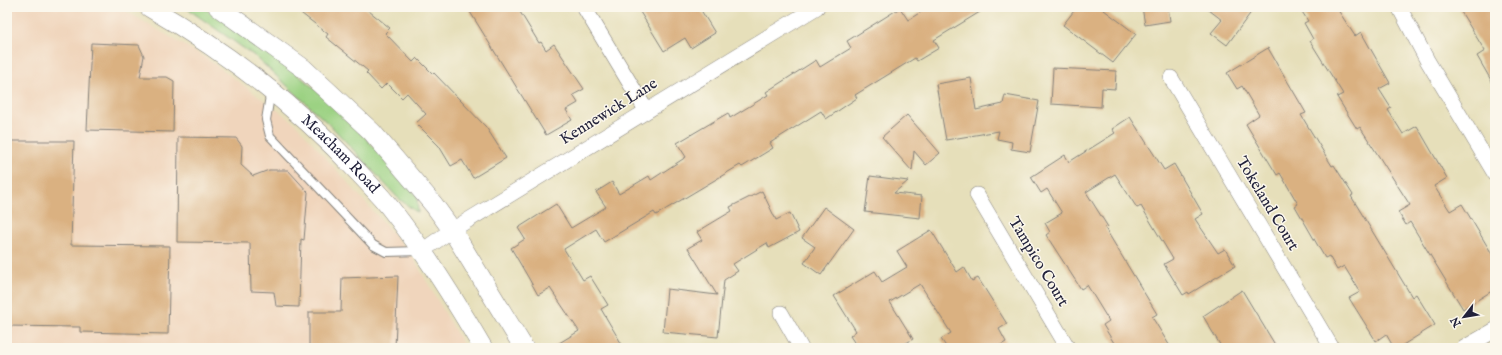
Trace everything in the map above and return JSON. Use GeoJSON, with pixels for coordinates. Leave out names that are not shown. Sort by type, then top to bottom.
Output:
{"type":"FeatureCollection","features":[{"type":"Feature","properties":{"kind":"street","name":"Meacham Road"},"geometry":{"type":"LineString","coordinates":[[149,7],[221,52],[271,90],[336,149],[391,208],[447,288],[483,348]]}},
{"type":"Feature","properties":{"kind":"street"},"geometry":{"type":"LineString","coordinates":[[218,7],[302,68],[366,126],[413,180],[452,230],[524,348]]}},
{"type":"Feature","properties":{"kind":"street"},"geometry":{"type":"LineString","coordinates":[[584,7],[646,110]]}},
{"type":"Feature","properties":{"kind":"street","name":"Kennewick Lane"},"geometry":{"type":"LineString","coordinates":[[422,251],[452,230],[646,110],[817,7]]}},
{"type":"Feature","properties":{"kind":"street"},"geometry":{"type":"LineString","coordinates":[[1399,7],[1427,60],[1495,174]]}},
{"type":"Feature","properties":{"kind":"street","name":"Tokeland Court"},"geometry":{"type":"LineString","coordinates":[[1171,78],[1332,348]]}},
{"type":"Feature","properties":{"kind":"street","name":"Tampico Court"},"geometry":{"type":"LineString","coordinates":[[977,195],[1068,348]]}},
{"type":"Feature","properties":{"kind":"street"},"geometry":{"type":"LineString","coordinates":[[780,313],[801,348]]}},
{"type":"Feature","properties":{"kind":"street"},"geometry":{"type":"LineString","coordinates":[[1464,348],[1495,330]]}},
{"type":"Feature","properties":{"kind":"lane"},"geometry":{"type":"LineString","coordinates":[[271,90],[266,120],[270,136],[373,245],[386,252],[422,251]]}},
{"type":"Feature","properties":{"kind":"shaded area"},"geometry":{"type":"Polygon","coordinates":[[[7,7],[119,7],[206,58],[295,123],[411,254],[465,348],[7,348],[7,7]]]}},
{"type":"Feature","properties":{"kind":"green space"},"geometry":{"type":"Polygon","coordinates":[[[185,7],[202,7],[256,40],[333,104],[397,171],[417,196],[418,213],[399,199],[333,128],[256,57],[185,7]]]}},
{"type":"Feature","properties":{"kind":"building"},"geometry":{"type":"Polygon","coordinates":[[[293,7],[364,7],[390,28],[385,33],[413,62],[417,58],[433,74],[434,73],[486,127],[506,158],[473,178],[462,160],[451,166],[439,146],[416,123],[426,114],[407,93],[402,98],[387,83],[381,89],[366,73],[368,71],[326,37],[328,34],[293,7]]]}},
{"type":"Feature","properties":{"kind":"building"},"geometry":{"type":"Polygon","coordinates":[[[467,7],[517,7],[539,43],[541,42],[546,50],[554,44],[584,89],[573,95],[578,103],[566,110],[572,120],[546,135],[467,7]]]}},
{"type":"Feature","properties":{"kind":"building"},"geometry":{"type":"Polygon","coordinates":[[[637,7],[699,7],[715,33],[691,48],[685,38],[664,51],[637,7]]]}},
{"type":"Feature","properties":{"kind":"building"},"geometry":{"type":"Polygon","coordinates":[[[929,7],[988,7],[934,40],[939,48],[917,61],[915,58],[855,95],[857,98],[826,119],[821,111],[770,143],[773,148],[742,167],[740,165],[656,215],[654,212],[604,242],[596,229],[564,249],[583,280],[590,276],[608,305],[601,309],[624,348],[551,348],[579,331],[550,288],[538,295],[511,248],[525,239],[518,228],[556,204],[571,228],[606,207],[596,192],[612,182],[619,194],[649,176],[651,180],[686,157],[677,143],[728,113],[730,118],[768,95],[766,92],[816,60],[820,67],[851,48],[847,41],[900,8],[908,20],[929,7]]]}},
{"type":"Feature","properties":{"kind":"building"},"geometry":{"type":"Polygon","coordinates":[[[1077,7],[1100,7],[1136,34],[1113,63],[1063,25],[1077,7]]]}},
{"type":"Feature","properties":{"kind":"building"},"geometry":{"type":"Polygon","coordinates":[[[1142,7],[1168,7],[1170,21],[1145,25],[1142,7]]]}},
{"type":"Feature","properties":{"kind":"building"},"geometry":{"type":"Polygon","coordinates":[[[1205,7],[1255,7],[1227,45],[1211,33],[1222,20],[1205,7]]]}},
{"type":"Feature","properties":{"kind":"building"},"geometry":{"type":"Polygon","coordinates":[[[1299,7],[1336,7],[1355,36],[1361,32],[1390,83],[1379,89],[1391,108],[1388,110],[1403,134],[1417,126],[1447,178],[1434,186],[1450,211],[1462,204],[1495,259],[1495,289],[1463,309],[1410,222],[1406,225],[1398,212],[1410,205],[1360,127],[1357,129],[1337,97],[1343,94],[1310,41],[1313,39],[1304,23],[1308,21],[1299,7]]]}},
{"type":"Feature","properties":{"kind":"building"},"geometry":{"type":"Polygon","coordinates":[[[1458,7],[1495,7],[1495,87],[1477,56],[1485,51],[1458,7]]]}},
{"type":"Feature","properties":{"kind":"building"},"geometry":{"type":"Polygon","coordinates":[[[91,43],[139,45],[144,56],[140,77],[167,77],[174,81],[173,132],[87,130],[91,43]]]}},
{"type":"Feature","properties":{"kind":"building"},"geometry":{"type":"Polygon","coordinates":[[[1268,48],[1306,113],[1301,115],[1332,166],[1334,165],[1353,195],[1351,196],[1412,297],[1416,294],[1435,325],[1398,348],[1394,348],[1386,334],[1376,341],[1349,298],[1360,292],[1344,266],[1337,270],[1329,256],[1325,258],[1295,206],[1298,204],[1280,173],[1277,175],[1246,124],[1259,115],[1242,86],[1237,89],[1227,73],[1268,48]]]}},
{"type":"Feature","properties":{"kind":"building"},"geometry":{"type":"Polygon","coordinates":[[[1053,68],[1116,71],[1115,89],[1102,88],[1101,107],[1051,104],[1053,68]]]}},
{"type":"Feature","properties":{"kind":"building"},"geometry":{"type":"Polygon","coordinates":[[[971,78],[976,110],[1003,104],[1005,95],[1039,101],[1030,152],[1011,149],[1012,142],[997,139],[999,131],[946,140],[936,84],[971,78]]]}},
{"type":"Feature","properties":{"kind":"building"},"geometry":{"type":"Polygon","coordinates":[[[907,115],[940,153],[926,165],[914,151],[912,171],[882,137],[907,115]]]}},
{"type":"Feature","properties":{"kind":"building"},"geometry":{"type":"Polygon","coordinates":[[[1130,117],[1164,170],[1174,164],[1203,214],[1195,219],[1218,253],[1225,249],[1235,266],[1189,294],[1188,292],[1183,295],[1164,264],[1173,259],[1141,206],[1137,208],[1115,174],[1086,192],[1108,227],[1105,228],[1157,314],[1152,317],[1171,348],[1117,348],[1103,325],[1109,321],[1087,285],[1081,289],[1046,235],[1050,232],[1045,223],[1062,213],[1047,189],[1041,193],[1031,177],[1065,155],[1069,162],[1115,133],[1112,129],[1130,117]]]}},
{"type":"Feature","properties":{"kind":"building"},"geometry":{"type":"Polygon","coordinates":[[[178,137],[236,138],[242,146],[241,165],[253,176],[269,170],[288,170],[308,192],[304,240],[301,239],[299,307],[276,306],[274,292],[251,291],[250,243],[177,242],[178,137]]]}},
{"type":"Feature","properties":{"kind":"building"},"geometry":{"type":"Polygon","coordinates":[[[7,141],[74,141],[71,245],[170,246],[168,334],[80,332],[80,327],[7,326],[7,141]]]}},
{"type":"Feature","properties":{"kind":"building"},"geometry":{"type":"Polygon","coordinates":[[[870,176],[908,181],[894,193],[922,196],[920,218],[865,212],[870,176]]]}},
{"type":"Feature","properties":{"kind":"building"},"geometry":{"type":"Polygon","coordinates":[[[762,191],[776,220],[790,213],[799,232],[769,248],[767,243],[733,264],[738,271],[724,280],[718,337],[663,332],[667,289],[717,295],[688,248],[702,240],[697,232],[732,211],[730,207],[762,191]]]}},
{"type":"Feature","properties":{"kind":"building"},"geometry":{"type":"Polygon","coordinates":[[[824,207],[854,229],[821,275],[804,263],[815,247],[802,238],[824,207]]]}},
{"type":"Feature","properties":{"kind":"building"},"geometry":{"type":"Polygon","coordinates":[[[931,230],[957,272],[964,267],[972,281],[978,278],[1007,324],[999,329],[1006,342],[996,348],[947,348],[941,339],[951,333],[920,284],[890,302],[913,339],[898,348],[858,348],[850,336],[856,331],[834,296],[875,271],[882,282],[907,267],[897,251],[931,230]]]}},
{"type":"Feature","properties":{"kind":"building"},"geometry":{"type":"Polygon","coordinates":[[[398,276],[395,348],[309,348],[309,312],[341,312],[342,278],[398,276]]]}},
{"type":"Feature","properties":{"kind":"building"},"geometry":{"type":"Polygon","coordinates":[[[1242,290],[1277,348],[1222,348],[1203,316],[1242,290]]]}}]}
